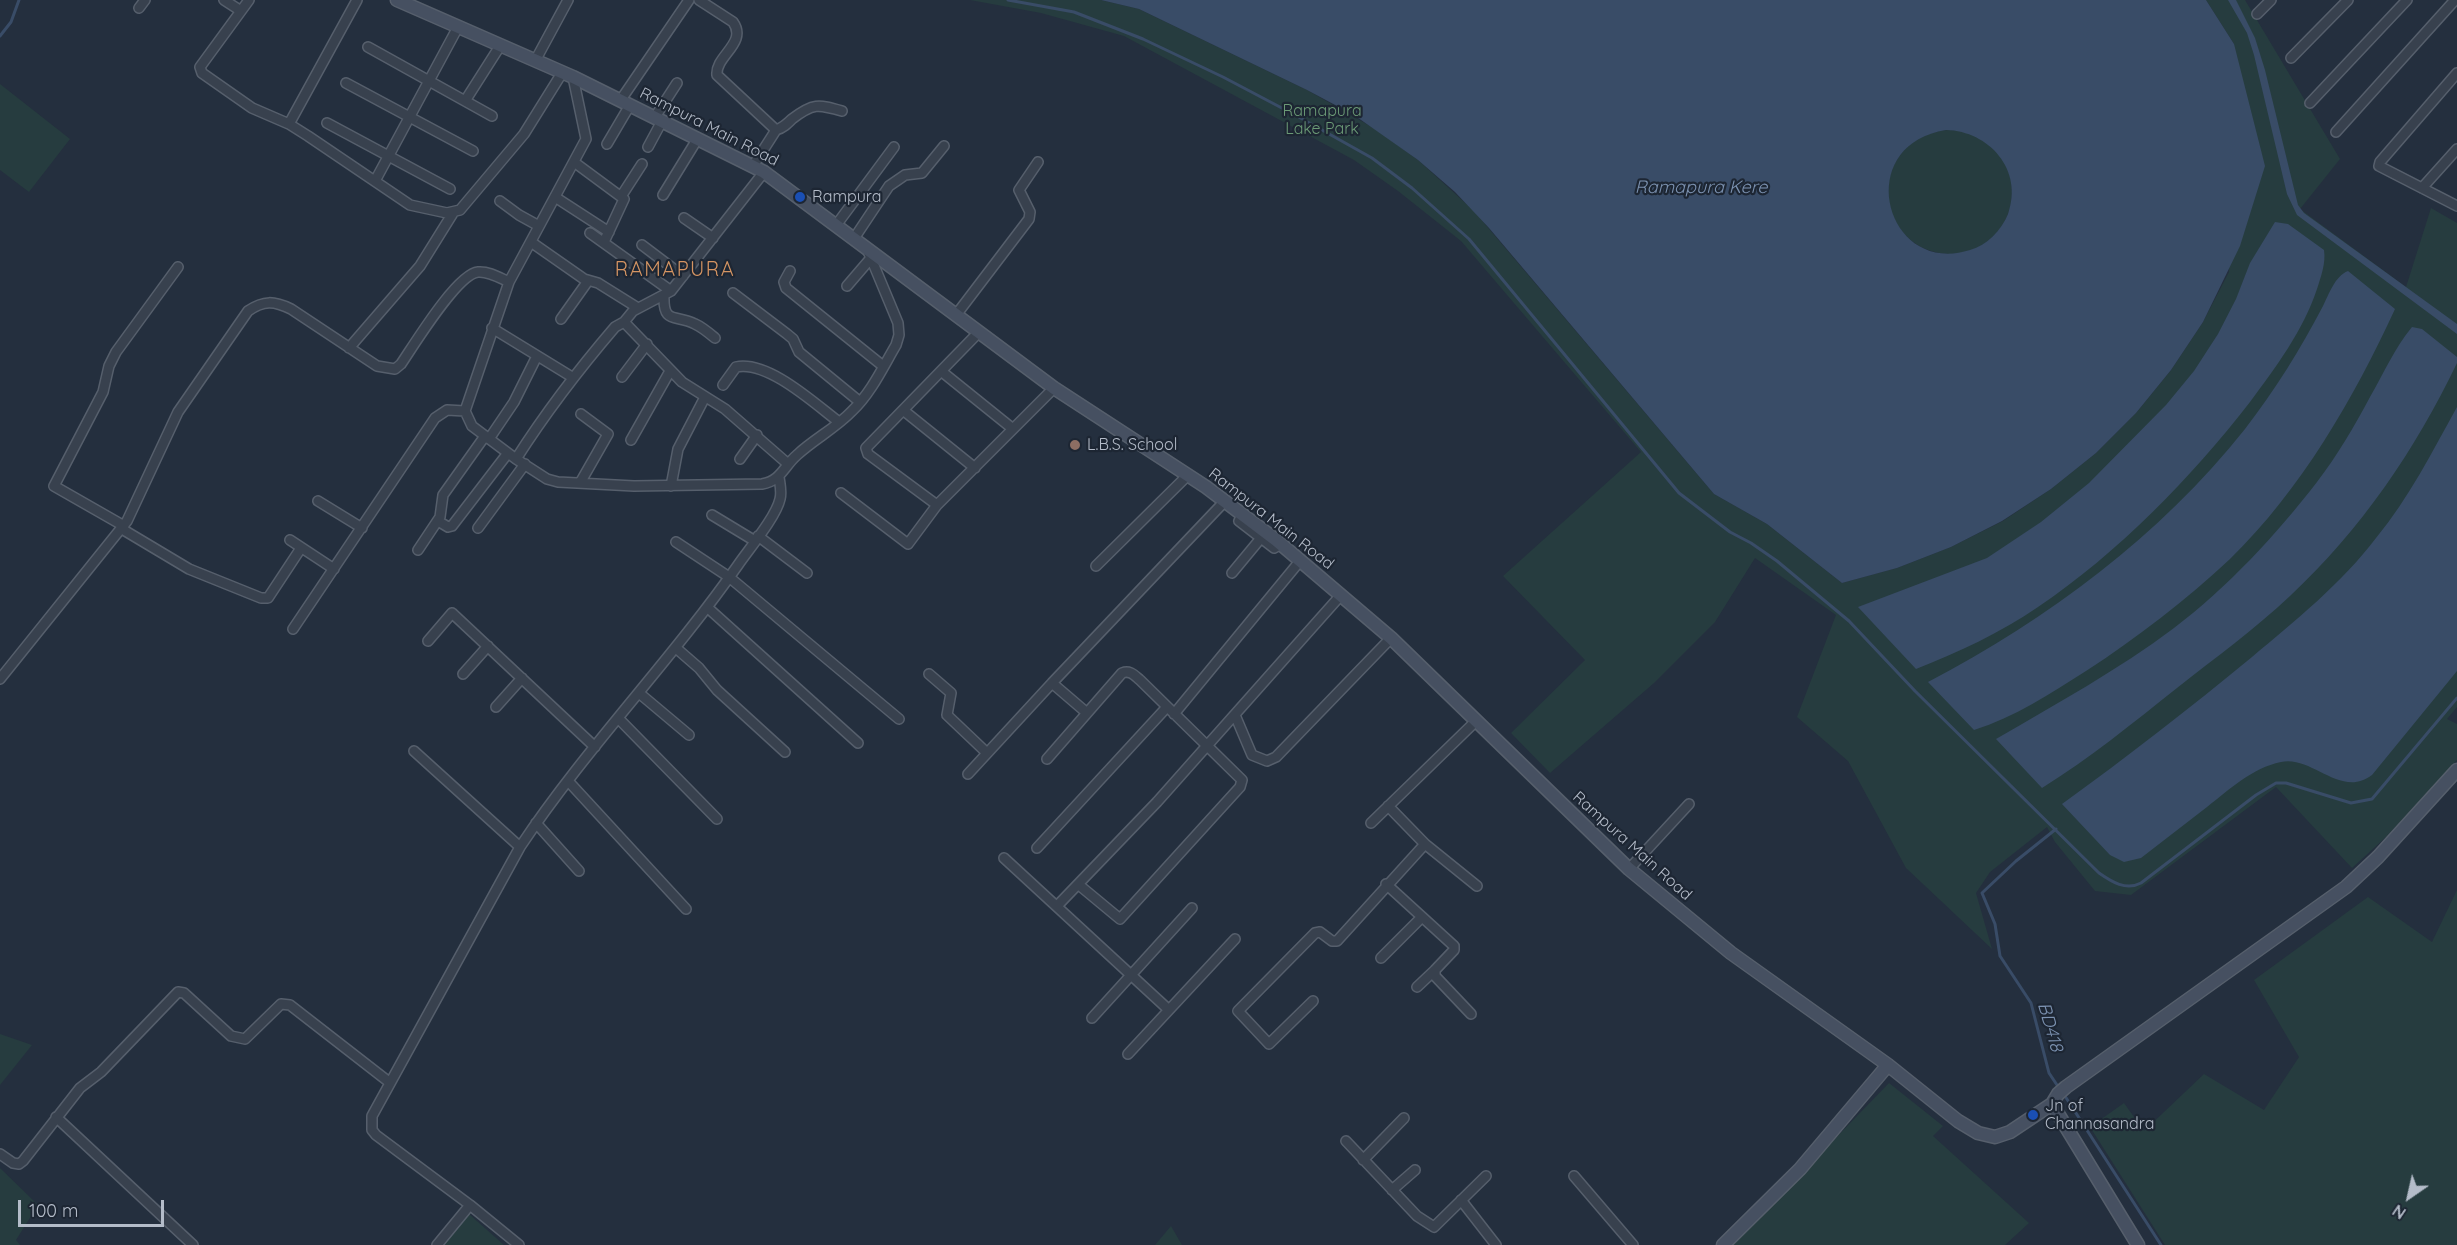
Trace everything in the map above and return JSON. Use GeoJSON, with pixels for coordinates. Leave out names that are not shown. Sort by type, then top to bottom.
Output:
{"type":"FeatureCollection","features":[{"type":"Feature","properties":{"kind":"main road","name":"Rampura Main Road"},"geometry":{"type":"LineString","coordinates":[[397,0],[567,75],[759,169],[855,237],[869,252],[1054,388],[1168,461],[1225,501],[1281,544],[1391,638],[1629,868],[1731,953],[1888,1065],[1958,1121],[1978,1132],[1995,1137],[2010,1132],[2059,1095]]}},
{"type":"Feature","properties":{"kind":"main road"},"geometry":{"type":"LineString","coordinates":[[2138,1245],[2059,1095],[2346,887],[2378,857],[2457,770]]}},
{"type":"Feature","properties":{"kind":"main road"},"geometry":{"type":"LineString","coordinates":[[1723,1245],[1800,1169],[1888,1065]]}},
{"type":"Feature","properties":{"kind":"street"},"geometry":{"type":"LineString","coordinates":[[139,8],[145,0]]}},
{"type":"Feature","properties":{"kind":"street"},"geometry":{"type":"LineString","coordinates":[[224,0],[241,11]]}},
{"type":"Feature","properties":{"kind":"street"},"geometry":{"type":"LineString","coordinates":[[249,0],[200,70],[252,108],[289,124],[410,205],[453,213],[460,210],[524,134],[567,75]]}},
{"type":"Feature","properties":{"kind":"street"},"geometry":{"type":"LineString","coordinates":[[289,124],[357,0]]}},
{"type":"Feature","properties":{"kind":"street"},"geometry":{"type":"LineString","coordinates":[[535,61],[568,0]]}},
{"type":"Feature","properties":{"kind":"street"},"geometry":{"type":"LineString","coordinates":[[607,144],[625,103],[689,0]]}},
{"type":"Feature","properties":{"kind":"street"},"geometry":{"type":"LineString","coordinates":[[699,0],[734,22],[737,27],[735,41],[718,67],[717,75],[776,130]]}},
{"type":"Feature","properties":{"kind":"street"},"geometry":{"type":"LineString","coordinates":[[2257,14],[2271,0]]}},
{"type":"Feature","properties":{"kind":"street"},"geometry":{"type":"LineString","coordinates":[[2291,58],[2348,0]]}},
{"type":"Feature","properties":{"kind":"street"},"geometry":{"type":"LineString","coordinates":[[2310,104],[2407,0]]}},
{"type":"Feature","properties":{"kind":"street"},"geometry":{"type":"LineString","coordinates":[[2336,132],[2455,0]]}},
{"type":"Feature","properties":{"kind":"street"},"geometry":{"type":"LineString","coordinates":[[375,181],[458,27]]}},
{"type":"Feature","properties":{"kind":"street"},"geometry":{"type":"LineString","coordinates":[[465,101],[500,46]]}},
{"type":"Feature","properties":{"kind":"street"},"geometry":{"type":"LineString","coordinates":[[368,47],[492,116]]}},
{"type":"Feature","properties":{"kind":"street"},"geometry":{"type":"LineString","coordinates":[[2457,73],[2379,162],[2380,168],[2457,206]]}},
{"type":"Feature","properties":{"kind":"street"},"geometry":{"type":"LineString","coordinates":[[567,75],[586,136],[509,282],[465,411],[472,426],[547,479],[580,483],[671,486],[762,484],[769,483],[778,477],[797,454],[839,422],[860,402],[896,345],[899,335],[898,324],[869,252]]}},
{"type":"Feature","properties":{"kind":"street"},"geometry":{"type":"LineString","coordinates":[[346,83],[473,151]]}},
{"type":"Feature","properties":{"kind":"street"},"geometry":{"type":"LineString","coordinates":[[648,147],[658,119],[677,83]]}},
{"type":"Feature","properties":{"kind":"street"},"geometry":{"type":"LineString","coordinates":[[478,528],[516,459],[543,416],[572,377],[615,327],[624,322],[638,308],[668,293],[683,276],[713,238],[759,169],[776,130],[811,106],[819,105],[842,111]]}},
{"type":"Feature","properties":{"kind":"street"},"geometry":{"type":"LineString","coordinates":[[327,123],[450,189]]}},
{"type":"Feature","properties":{"kind":"street"},"geometry":{"type":"LineString","coordinates":[[663,195],[698,138]]}},
{"type":"Feature","properties":{"kind":"street"},"geometry":{"type":"LineString","coordinates":[[855,237],[890,186],[905,176],[922,173],[944,146]]}},
{"type":"Feature","properties":{"kind":"street"},"geometry":{"type":"LineString","coordinates":[[837,224],[894,147]]}},
{"type":"Feature","properties":{"kind":"street"},"geometry":{"type":"LineString","coordinates":[[2422,188],[2457,149]]}},
{"type":"Feature","properties":{"kind":"street"},"geometry":{"type":"LineString","coordinates":[[574,162],[622,195],[624,202],[603,242]]}},
{"type":"Feature","properties":{"kind":"street"},"geometry":{"type":"LineString","coordinates":[[956,315],[1029,219],[1030,212],[1019,190],[1038,162]]}},
{"type":"Feature","properties":{"kind":"street"},"geometry":{"type":"LineString","coordinates":[[622,195],[642,164]]}},
{"type":"Feature","properties":{"kind":"street"},"geometry":{"type":"LineString","coordinates":[[555,197],[609,232]]}},
{"type":"Feature","properties":{"kind":"street"},"geometry":{"type":"LineString","coordinates":[[500,201],[539,226]]}},
{"type":"Feature","properties":{"kind":"street"},"geometry":{"type":"LineString","coordinates":[[349,348],[420,266],[453,213]]}},
{"type":"Feature","properties":{"kind":"street"},"geometry":{"type":"LineString","coordinates":[[684,218],[713,238]]}},
{"type":"Feature","properties":{"kind":"street"},"geometry":{"type":"LineString","coordinates":[[590,233],[668,293]]}},
{"type":"Feature","properties":{"kind":"street"},"geometry":{"type":"LineString","coordinates":[[531,242],[588,281],[598,283],[638,308]]}},
{"type":"Feature","properties":{"kind":"street"},"geometry":{"type":"LineString","coordinates":[[642,245],[683,276]]}},
{"type":"Feature","properties":{"kind":"street"},"geometry":{"type":"LineString","coordinates":[[847,286],[869,252]]}},
{"type":"Feature","properties":{"kind":"street"},"geometry":{"type":"LineString","coordinates":[[178,267],[116,352],[109,366],[103,392],[54,486],[189,569],[261,598],[268,598],[301,548]]}},
{"type":"Feature","properties":{"kind":"street"},"geometry":{"type":"LineString","coordinates":[[790,271],[784,282],[786,288],[883,366]]}},
{"type":"Feature","properties":{"kind":"street"},"geometry":{"type":"LineString","coordinates":[[0,679],[123,527],[178,412],[248,311],[268,302],[279,304],[377,366],[395,369],[451,292],[468,275],[478,272],[488,273],[509,282]]}},
{"type":"Feature","properties":{"kind":"street"},"geometry":{"type":"LineString","coordinates":[[561,319],[588,281]]}},
{"type":"Feature","properties":{"kind":"street"},"geometry":{"type":"LineString","coordinates":[[668,293],[664,309],[669,316],[695,323],[715,338]]}},
{"type":"Feature","properties":{"kind":"street"},"geometry":{"type":"LineString","coordinates":[[733,293],[793,339],[799,352],[860,402]]}},
{"type":"Feature","properties":{"kind":"street"},"geometry":{"type":"LineString","coordinates":[[624,322],[670,371],[725,409],[788,464]]}},
{"type":"Feature","properties":{"kind":"street"},"geometry":{"type":"LineString","coordinates":[[492,328],[572,377]]}},
{"type":"Feature","properties":{"kind":"street"},"geometry":{"type":"LineString","coordinates":[[937,505],[866,451],[866,448],[979,332]]}},
{"type":"Feature","properties":{"kind":"street"},"geometry":{"type":"LineString","coordinates":[[622,377],[647,344]]}},
{"type":"Feature","properties":{"kind":"street"},"geometry":{"type":"LineString","coordinates":[[418,550],[438,521],[443,495],[514,402],[537,356]]}},
{"type":"Feature","properties":{"kind":"street"},"geometry":{"type":"LineString","coordinates":[[723,385],[736,366],[744,365],[754,368],[791,385],[839,422]]}},
{"type":"Feature","properties":{"kind":"street"},"geometry":{"type":"LineString","coordinates":[[631,440],[670,371]]}},
{"type":"Feature","properties":{"kind":"street"},"geometry":{"type":"LineString","coordinates":[[941,371],[1013,429]]}},
{"type":"Feature","properties":{"kind":"street"},"geometry":{"type":"LineString","coordinates":[[841,493],[908,544],[937,505],[1054,388]]}},
{"type":"Feature","properties":{"kind":"street"},"geometry":{"type":"LineString","coordinates":[[671,486],[678,448],[705,397]]}},
{"type":"Feature","properties":{"kind":"street"},"geometry":{"type":"LineString","coordinates":[[293,629],[435,418],[447,410],[465,411]]}},
{"type":"Feature","properties":{"kind":"street"},"geometry":{"type":"LineString","coordinates":[[903,410],[975,468]]}},
{"type":"Feature","properties":{"kind":"street"},"geometry":{"type":"LineString","coordinates":[[580,483],[608,434],[581,414]]}},
{"type":"Feature","properties":{"kind":"street"},"geometry":{"type":"LineString","coordinates":[[740,459],[757,435]]}},
{"type":"Feature","properties":{"kind":"street"},"geometry":{"type":"LineString","coordinates":[[438,521],[447,527],[452,526],[516,459]]}},
{"type":"Feature","properties":{"kind":"street"},"geometry":{"type":"LineString","coordinates":[[1096,566],[1187,476]]}},
{"type":"Feature","properties":{"kind":"street"},"geometry":{"type":"LineString","coordinates":[[519,1245],[470,1205],[376,1135],[372,1130],[372,1116],[520,848],[595,747],[708,608],[757,538],[780,500],[782,489],[778,477]]}},
{"type":"Feature","properties":{"kind":"street"},"geometry":{"type":"LineString","coordinates":[[318,501],[362,528]]}},
{"type":"Feature","properties":{"kind":"street"},"geometry":{"type":"LineString","coordinates":[[968,774],[1225,501]]}},
{"type":"Feature","properties":{"kind":"street"},"geometry":{"type":"LineString","coordinates":[[712,514],[757,538],[807,573]]}},
{"type":"Feature","properties":{"kind":"street"},"geometry":{"type":"LineString","coordinates":[[1242,515],[1239,521],[1261,538],[1276,548],[1281,544]]}},
{"type":"Feature","properties":{"kind":"street"},"geometry":{"type":"LineString","coordinates":[[1232,573],[1261,538]]}},
{"type":"Feature","properties":{"kind":"street"},"geometry":{"type":"LineString","coordinates":[[290,540],[334,569]]}},
{"type":"Feature","properties":{"kind":"street"},"geometry":{"type":"LineString","coordinates":[[676,542],[729,577],[899,719]]}},
{"type":"Feature","properties":{"kind":"street"},"geometry":{"type":"LineString","coordinates":[[1037,848],[1171,711],[1300,561]]}},
{"type":"Feature","properties":{"kind":"street"},"geometry":{"type":"LineString","coordinates":[[1057,906],[1208,745],[1341,596]]}},
{"type":"Feature","properties":{"kind":"street"},"geometry":{"type":"LineString","coordinates":[[708,608],[858,743]]}},
{"type":"Feature","properties":{"kind":"street"},"geometry":{"type":"LineString","coordinates":[[428,641],[452,613],[595,747]]}},
{"type":"Feature","properties":{"kind":"street"},"geometry":{"type":"LineString","coordinates":[[1235,715],[1252,755],[1267,761],[1276,757],[1391,638]]}},
{"type":"Feature","properties":{"kind":"street"},"geometry":{"type":"LineString","coordinates":[[463,674],[488,646]]}},
{"type":"Feature","properties":{"kind":"street"},"geometry":{"type":"LineString","coordinates":[[676,648],[699,668],[717,690],[785,752]]}},
{"type":"Feature","properties":{"kind":"street"},"geometry":{"type":"LineString","coordinates":[[1047,759],[1122,673],[1126,672],[1132,673],[1240,776],[1240,787],[1120,919],[1079,885]]}},
{"type":"Feature","properties":{"kind":"street"},"geometry":{"type":"LineString","coordinates":[[929,674],[951,693],[947,715],[987,753]]}},
{"type":"Feature","properties":{"kind":"street"},"geometry":{"type":"LineString","coordinates":[[496,707],[522,678]]}},
{"type":"Feature","properties":{"kind":"street"},"geometry":{"type":"LineString","coordinates":[[1052,683],[1087,713]]}},
{"type":"Feature","properties":{"kind":"street"},"geometry":{"type":"LineString","coordinates":[[639,693],[689,735]]}},
{"type":"Feature","properties":{"kind":"street"},"geometry":{"type":"LineString","coordinates":[[618,718],[717,819]]}},
{"type":"Feature","properties":{"kind":"street"},"geometry":{"type":"LineString","coordinates":[[1371,823],[1476,722]]}},
{"type":"Feature","properties":{"kind":"street"},"geometry":{"type":"LineString","coordinates":[[414,751],[520,848]]}},
{"type":"Feature","properties":{"kind":"street"},"geometry":{"type":"LineString","coordinates":[[569,782],[686,909]]}},
{"type":"Feature","properties":{"kind":"street"},"geometry":{"type":"LineString","coordinates":[[1629,868],[1689,804]]}},
{"type":"Feature","properties":{"kind":"street"},"geometry":{"type":"LineString","coordinates":[[1388,806],[1425,844],[1477,886]]}},
{"type":"Feature","properties":{"kind":"street"},"geometry":{"type":"LineString","coordinates":[[536,824],[579,871]]}},
{"type":"Feature","properties":{"kind":"street"},"geometry":{"type":"LineString","coordinates":[[1313,1001],[1269,1044],[1238,1011],[1315,933],[1320,932],[1332,941],[1337,941],[1425,844]]}},
{"type":"Feature","properties":{"kind":"street"},"geometry":{"type":"LineString","coordinates":[[1004,858],[1169,1010]]}},
{"type":"Feature","properties":{"kind":"street"},"geometry":{"type":"LineString","coordinates":[[1386,885],[1454,946],[1454,950],[1417,987]]}},
{"type":"Feature","properties":{"kind":"street"},"geometry":{"type":"LineString","coordinates":[[1092,1018],[1192,908]]}},
{"type":"Feature","properties":{"kind":"street"},"geometry":{"type":"LineString","coordinates":[[1381,958],[1422,917]]}},
{"type":"Feature","properties":{"kind":"street"},"geometry":{"type":"LineString","coordinates":[[1128,1054],[1234,939]]}},
{"type":"Feature","properties":{"kind":"street"},"geometry":{"type":"LineString","coordinates":[[1435,970],[1434,976],[1471,1014]]}},
{"type":"Feature","properties":{"kind":"street"},"geometry":{"type":"LineString","coordinates":[[0,1154],[13,1163],[19,1164],[80,1088],[101,1072],[178,992],[184,993],[231,1036],[241,1040],[245,1039],[281,1004],[290,1005],[389,1082]]}},
{"type":"Feature","properties":{"kind":"street"},"geometry":{"type":"LineString","coordinates":[[56,1118],[193,1245]]}},
{"type":"Feature","properties":{"kind":"street"},"geometry":{"type":"LineString","coordinates":[[1363,1160],[1404,1118]]}},
{"type":"Feature","properties":{"kind":"street"},"geometry":{"type":"LineString","coordinates":[[1346,1141],[1417,1216],[1434,1227],[1486,1176]]}},
{"type":"Feature","properties":{"kind":"street"},"geometry":{"type":"LineString","coordinates":[[1392,1190],[1415,1170]]}},
{"type":"Feature","properties":{"kind":"street"},"geometry":{"type":"LineString","coordinates":[[1574,1176],[1633,1245]]}},
{"type":"Feature","properties":{"kind":"street"},"geometry":{"type":"LineString","coordinates":[[1461,1200],[1496,1245]]}},
{"type":"Feature","properties":{"kind":"street"},"geometry":{"type":"LineString","coordinates":[[437,1245],[470,1205]]}},
{"type":"Feature","properties":{"kind":"green space","name":"Ramapura Lake Park"},"geometry":{"type":"Polygon","coordinates":[[[970,0],[1101,0],[1139,9],[1307,90],[1377,130],[1418,160],[1473,210],[1714,494],[1767,524],[1842,583],[1897,568],[1951,547],[2003,521],[2051,489],[2096,453],[2136,413],[2171,370],[2203,322],[2229,272],[2234,44],[2206,0],[2245,0],[2340,159],[2300,209],[2406,287],[2431,208],[2457,223],[2457,707],[2447,719],[2457,724],[2457,760],[2386,837],[2352,868],[2276,787],[2131,895],[2095,891],[2055,842],[2047,827],[1990,872],[1976,893],[1992,949],[1906,868],[1848,761],[1797,717],[1836,615],[1755,558],[1715,622],[1654,683],[1550,773],[1511,733],[1585,660],[1503,576],[1641,452],[1461,241],[1398,191],[1354,160],[1124,36],[1041,13],[970,0]]]}},
{"type":"Feature","properties":{"kind":"green space"},"geometry":{"type":"Polygon","coordinates":[[[0,84],[70,139],[29,192],[0,170],[0,84]]]}},
{"type":"Feature","properties":{"kind":"green space"},"geometry":{"type":"Polygon","coordinates":[[[1950,130],[1974,135],[1994,148],[2007,168],[2012,192],[2007,216],[1994,236],[1974,249],[1950,254],[1926,249],[1906,236],[1893,216],[1888,192],[1893,168],[1906,148],[1926,135],[1950,130]]]}},
{"type":"Feature","properties":{"kind":"green space"},"geometry":{"type":"Polygon","coordinates":[[[2457,890],[2457,1245],[2165,1245],[2090,1127],[2124,1103],[2144,1131],[2204,1074],[2264,1110],[2299,1057],[2254,980],[2368,897],[2432,942],[2457,890]]]}},
{"type":"Feature","properties":{"kind":"green space"},"geometry":{"type":"Polygon","coordinates":[[[0,1034],[32,1045],[0,1085],[0,1034]]]}},
{"type":"Feature","properties":{"kind":"green space"},"geometry":{"type":"Polygon","coordinates":[[[1889,1083],[1943,1126],[1933,1136],[2029,1223],[2005,1245],[1732,1245],[1889,1083]]]}},
{"type":"Feature","properties":{"kind":"green space"},"geometry":{"type":"Polygon","coordinates":[[[0,1168],[38,1205],[16,1240],[20,1245],[0,1245],[0,1168]]]}},
{"type":"Feature","properties":{"kind":"green space"},"geometry":{"type":"Polygon","coordinates":[[[469,1214],[504,1245],[443,1245],[469,1214]]]}},
{"type":"Feature","properties":{"kind":"green space"},"geometry":{"type":"Polygon","coordinates":[[[1171,1226],[1182,1245],[1155,1245],[1171,1226]]]}},
{"type":"Feature","properties":{"kind":"water","name":"Ramapura Kere"},"geometry":{"type":"Polygon","coordinates":[[[1101,0],[2206,0],[2234,44],[2265,166],[2240,246],[2203,322],[2171,370],[2136,413],[2096,453],[2051,489],[2002,521],[1951,547],[1897,568],[1842,583],[1767,524],[1714,494],[1489,228],[1455,192],[1418,160],[1354,115],[1139,9],[1101,0]],[[1946,130],[1916,141],[1898,159],[1889,182],[1890,206],[1900,228],[1917,245],[1941,253],[1970,250],[1988,241],[2005,220],[2012,198],[2007,168],[1999,156],[1989,145],[1962,132],[1946,130]]]}},
{"type":"Feature","properties":{"kind":"water"},"geometry":{"type":"Polygon","coordinates":[[[2228,0],[2236,0],[2255,38],[2298,205],[2304,213],[2457,324],[2457,334],[2297,215],[2287,194],[2247,33],[2228,0]]]}},
{"type":"Feature","properties":{"kind":"water"},"geometry":{"type":"Polygon","coordinates":[[[2275,222],[2288,224],[2324,250],[2323,270],[2297,334],[2250,402],[2178,486],[2097,563],[2038,607],[1994,634],[1916,669],[1858,607],[1987,558],[2041,522],[2089,483],[2166,405],[2194,371],[2218,334],[2236,299],[2250,263],[2275,222]]]}},
{"type":"Feature","properties":{"kind":"water"},"geometry":{"type":"Polygon","coordinates":[[[2348,271],[2395,309],[2362,376],[2324,442],[2280,503],[2230,559],[2179,604],[2142,632],[2046,696],[2004,719],[1974,730],[1928,682],[2016,631],[2059,602],[2100,572],[2176,505],[2245,429],[2277,385],[2333,286],[2343,273],[2348,271]]]}},
{"type":"Feature","properties":{"kind":"water"},"geometry":{"type":"Polygon","coordinates":[[[2412,327],[2422,329],[2457,357],[2457,363],[2405,457],[2363,516],[2316,571],[2263,620],[2111,740],[2042,788],[1996,739],[2087,686],[2153,643],[2194,612],[2232,578],[2285,522],[2324,472],[2351,430],[2394,352],[2412,327]]]}},
{"type":"Feature","properties":{"kind":"water"},"geometry":{"type":"Polygon","coordinates":[[[2457,407],[2457,671],[2372,775],[2360,781],[2349,782],[2338,780],[2304,764],[2281,762],[2270,765],[2242,780],[2141,858],[2124,862],[2110,855],[2062,804],[2205,695],[2285,629],[2348,571],[2399,507],[2457,407]]]}},
{"type":"Feature","properties":{"kind":"waterway"},"geometry":{"type":"LineString","coordinates":[[0,36],[11,22],[19,0]]}},
{"type":"Feature","properties":{"kind":"waterway"},"geometry":{"type":"LineString","coordinates":[[1008,0],[1074,12],[1143,39],[1297,116],[1372,158],[1412,188],[1469,239],[1679,493],[1730,532],[1777,561],[1849,621],[1915,691],[2099,873],[2114,882],[2125,886],[2141,883],[2256,795],[2276,783],[2286,783],[2351,803],[2372,799],[2457,698]]}},
{"type":"Feature","properties":{"kind":"waterway","name":"BD418"},"geometry":{"type":"LineString","coordinates":[[2056,829],[2016,861],[1982,893],[1995,924],[2000,956],[2031,1003],[2049,1073],[2059,1088]]}},
{"type":"Feature","properties":{"kind":"waterway","name":"BD418"},"geometry":{"type":"LineString","coordinates":[[2063,1093],[2161,1245]]}},
{"type":"Feature","properties":{"kind":"place","name":"Rampura"},"geometry":{"type":"Point","coordinates":[800,197]}},
{"type":"Feature","properties":{"kind":"place","name":"L.B.S. School"},"geometry":{"type":"Point","coordinates":[1075,445]}},
{"type":"Feature","properties":{"kind":"place","name":"Jn of Channasandra"},"geometry":{"type":"Point","coordinates":[2033,1115]}},
{"type":"Feature","properties":{"kind":"district","name":"RAMAPURA"},"geometry":{"type":"Point","coordinates":[675,270]}}]}
